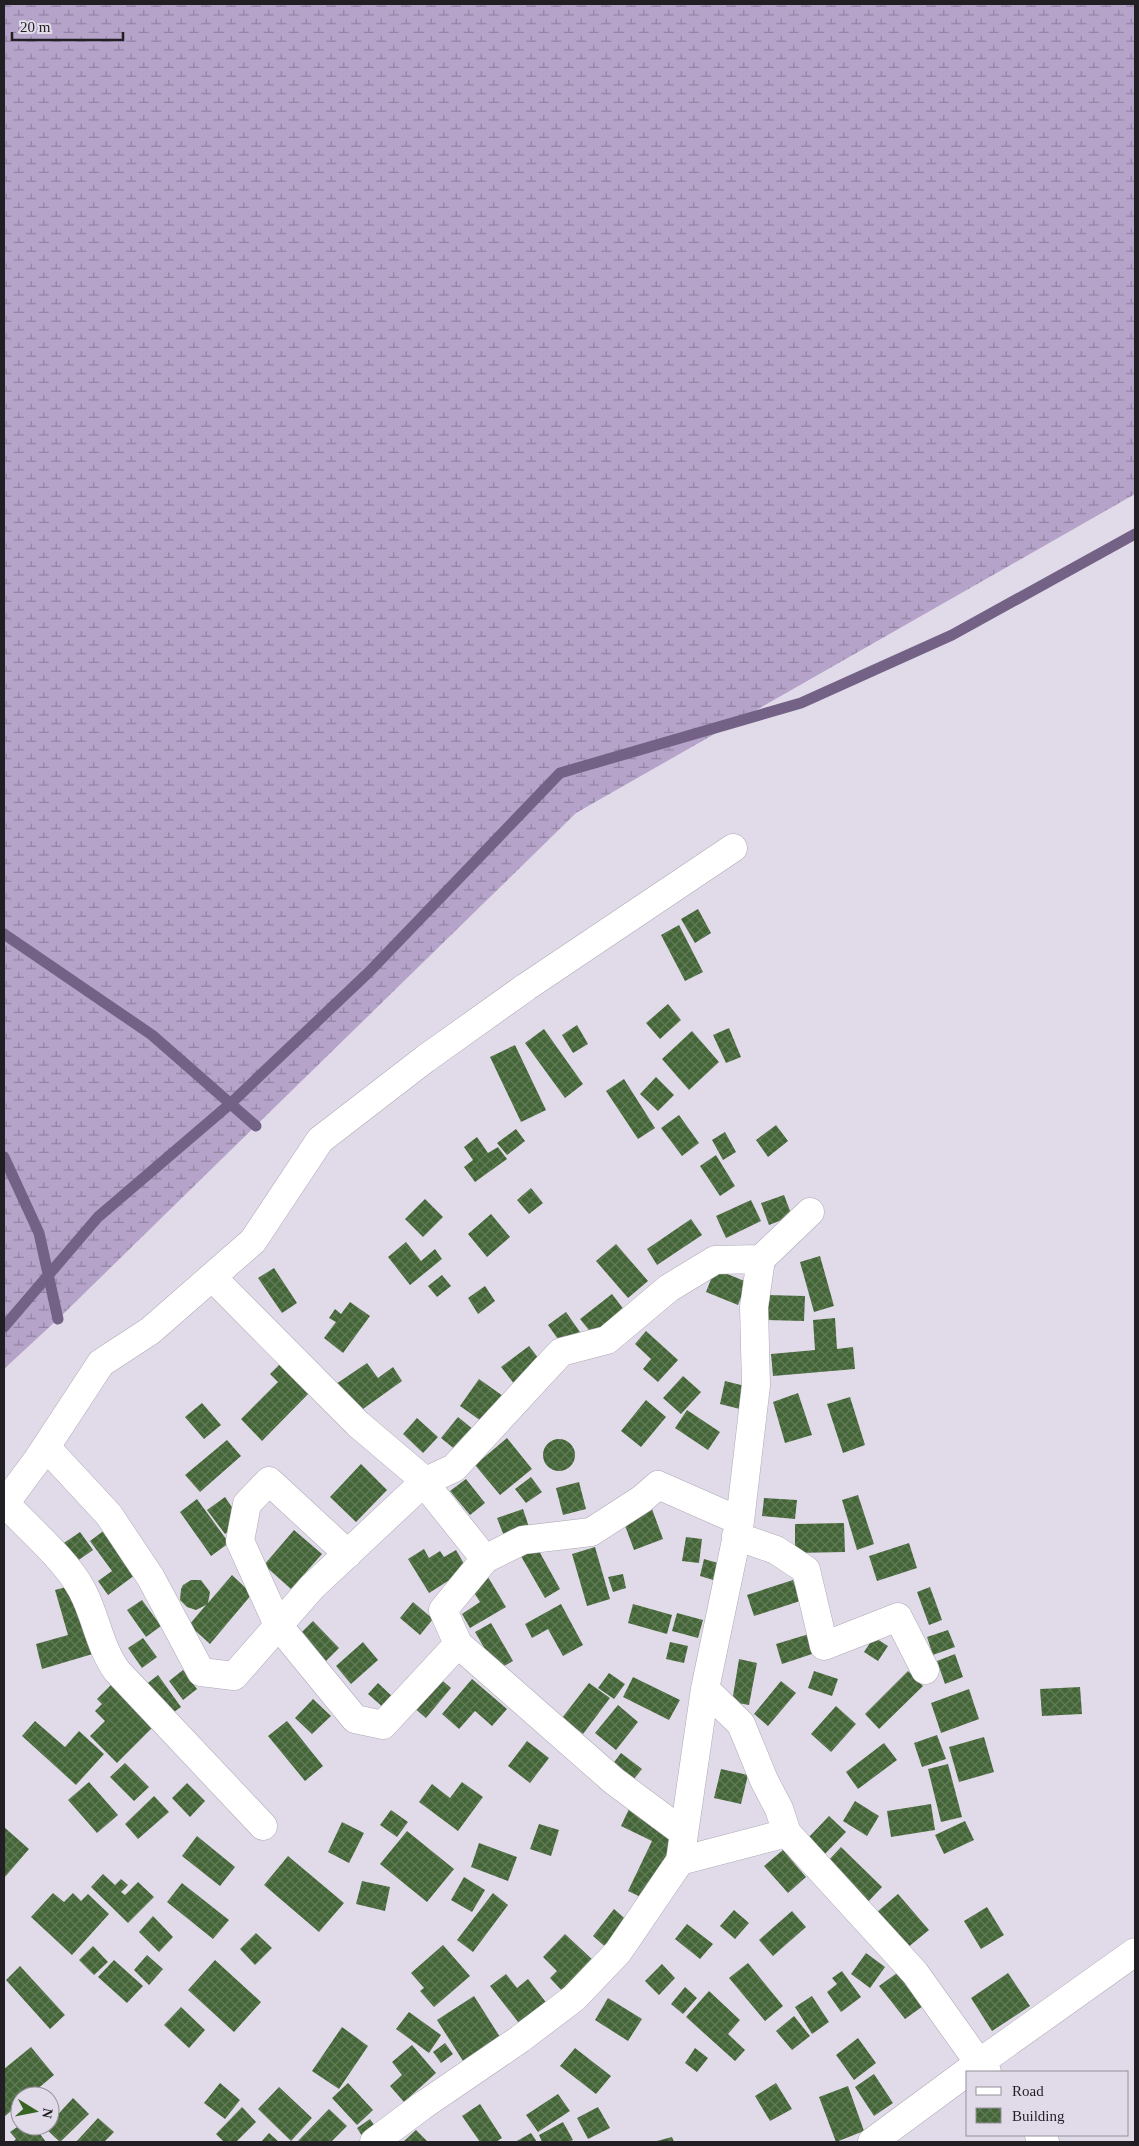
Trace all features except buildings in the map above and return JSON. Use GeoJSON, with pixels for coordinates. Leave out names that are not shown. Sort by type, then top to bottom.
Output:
{"type":"FeatureCollection","features":[{"type":"Feature","properties":{"kind":"street"},"geometry":{"type":"LineString","coordinates":[[263,1826],[117,1671],[101,1645],[87,1602],[76,1580],[4,1504],[46,1447],[101,1363],[150,1331],[253,1241],[320,1140],[425,1059],[526,987],[733,848]]}},
{"type":"Feature","properties":{"kind":"street"},"geometry":{"type":"LineString","coordinates":[[374,2142],[422,2106],[520,2039],[574,1998],[618,1952],[680,1861],[705,1689],[738,1528],[756,1385],[754,1307],[761,1260],[810,1212]]}},
{"type":"Feature","properties":{"kind":"street"},"geometry":{"type":"LineString","coordinates":[[46,1447],[110,1514],[151,1578],[201,1672],[234,1676],[312,1587],[424,1482],[454,1468],[561,1352],[607,1340],[669,1288],[715,1260],[761,1260]]}},
{"type":"Feature","properties":{"kind":"street"},"geometry":{"type":"LineString","coordinates":[[212,1278],[358,1424],[417,1474],[485,1559]]}},
{"type":"Feature","properties":{"kind":"street"},"geometry":{"type":"LineString","coordinates":[[348,1554],[269,1481],[247,1504],[240,1541],[278,1625],[355,1719],[383,1725],[458,1644]]}},
{"type":"Feature","properties":{"kind":"street"},"geometry":{"type":"LineString","coordinates":[[684,1833],[614,1781],[458,1644],[443,1610],[485,1559],[523,1540],[591,1532],[642,1499],[658,1485],[738,1528],[806,1570],[824,1646],[898,1617],[924,1670]]}},
{"type":"Feature","properties":{"kind":"street"},"geometry":{"type":"LineString","coordinates":[[705,1689],[741,1724],[764,1780],[779,1809],[787,1833],[915,1973],[983,2067],[1135,1952]]}},
{"type":"Feature","properties":{"kind":"street"},"geometry":{"type":"LineString","coordinates":[[680,1861],[787,1833]]}},
{"type":"Feature","properties":{"kind":"street"},"geometry":{"type":"LineString","coordinates":[[872,2142],[966,2078]]}},
{"type":"Feature","properties":{"kind":"green space"},"geometry":{"type":"Polygon","coordinates":[[[4,4],[1135,4],[1135,494],[576,813],[58,1319],[4,1369],[4,4]]]}},
{"type":"Feature","properties":{"kind":"waterway"},"geometry":{"type":"LineString","coordinates":[[4,1327],[98,1217],[230,1104],[369,972],[560,773],[801,703],[952,635],[1135,534]]}},
{"type":"Feature","properties":{"kind":"waterway"},"geometry":{"type":"LineString","coordinates":[[4,934],[152,1035],[256,1126]]}},
{"type":"Feature","properties":{"kind":"waterway"},"geometry":{"type":"LineString","coordinates":[[4,1157],[39,1233],[58,1319]]}}]}
